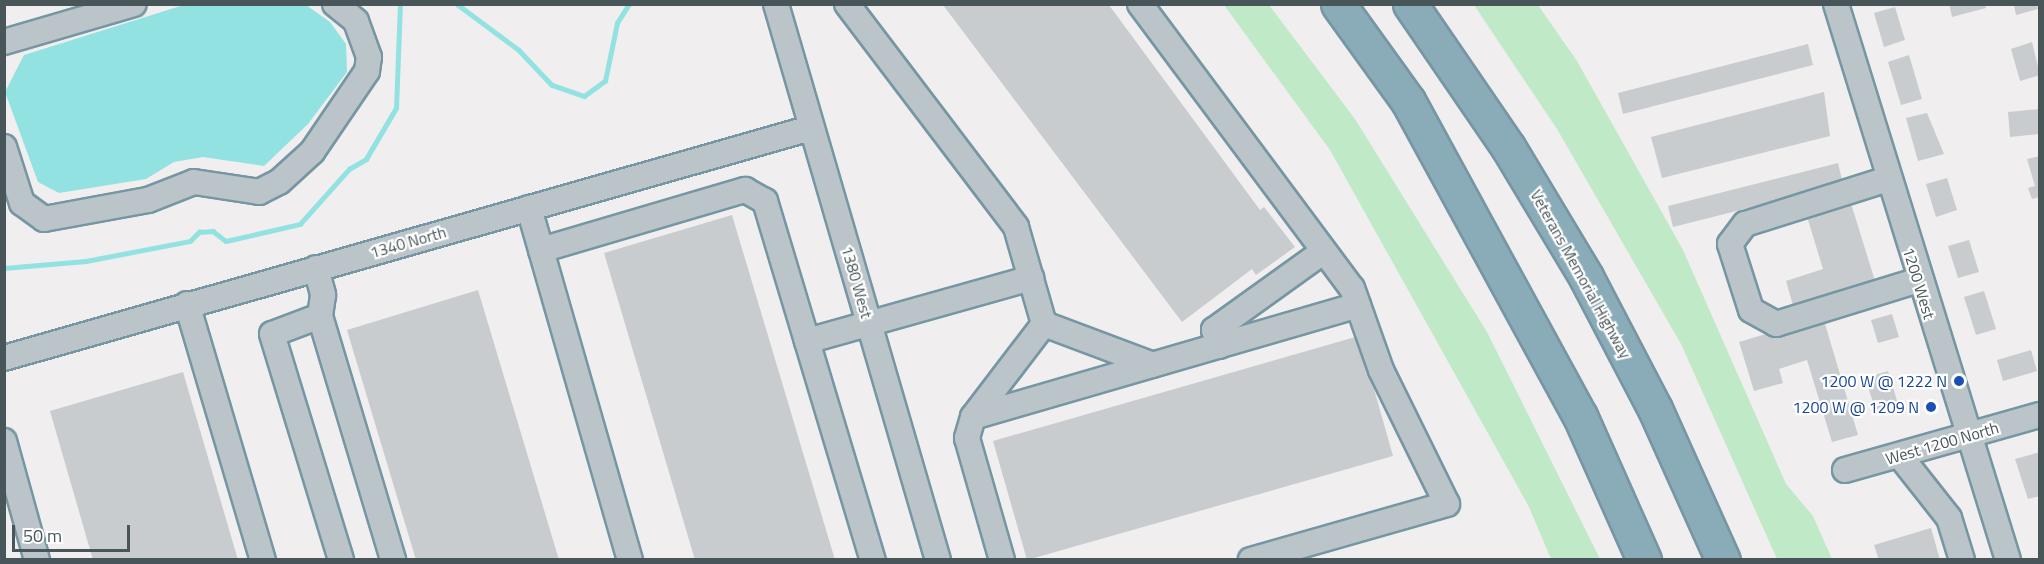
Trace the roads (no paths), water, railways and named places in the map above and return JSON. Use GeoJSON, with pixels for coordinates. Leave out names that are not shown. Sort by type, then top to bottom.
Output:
{"type":"FeatureCollection","features":[{"type":"Feature","properties":{"kind":"highway"},"geometry":{"type":"LineString","coordinates":[[1338,4],[1408,101],[1580,416],[1644,560]]}},
{"type":"Feature","properties":{"kind":"highway","name":"Veterans Memorial Highway"},"geometry":{"type":"LineString","coordinates":[[1410,4],[1502,139],[1586,277],[1655,409],[1723,560]]}},
{"type":"Feature","properties":{"kind":"street"},"geometry":{"type":"LineString","coordinates":[[4,42],[134,4]]}},
{"type":"Feature","properties":{"kind":"street"},"geometry":{"type":"LineString","coordinates":[[4,147],[22,203],[44,219],[148,200],[194,182],[259,192],[279,182],[312,152],[367,71],[369,57],[356,21],[335,4]]}},
{"type":"Feature","properties":{"kind":"street","name":"1380 West"},"geometry":{"type":"LineString","coordinates":[[777,4],[811,128],[938,560]]}},
{"type":"Feature","properties":{"kind":"street"},"geometry":{"type":"LineString","coordinates":[[847,4],[1016,227],[1044,324]]}},
{"type":"Feature","properties":{"kind":"street"},"geometry":{"type":"LineString","coordinates":[[1140,4],[1324,251],[1358,305],[1381,370],[1447,504],[1251,560]]}},
{"type":"Feature","properties":{"kind":"street","name":"1200 West"},"geometry":{"type":"LineString","coordinates":[[1836,4],[1966,437],[2008,560]]}},
{"type":"Feature","properties":{"kind":"street","name":"1340 North"},"geometry":{"type":"LineString","coordinates":[[4,358],[811,128]]}},
{"type":"Feature","properties":{"kind":"street"},"geometry":{"type":"LineString","coordinates":[[1888,179],[1745,224],[1731,244],[1751,310],[1776,324],[1919,280]]}},
{"type":"Feature","properties":{"kind":"street"},"geometry":{"type":"LineString","coordinates":[[541,250],[745,190],[765,201],[873,560]]}},
{"type":"Feature","properties":{"kind":"street"},"geometry":{"type":"LineString","coordinates":[[529,208],[630,560]]}},
{"type":"Feature","properties":{"kind":"street"},"geometry":{"type":"LineString","coordinates":[[1219,346],[1214,330],[1324,251]]}},
{"type":"Feature","properties":{"kind":"street"},"geometry":{"type":"LineString","coordinates":[[316,268],[323,296],[320,316],[393,560]]}},
{"type":"Feature","properties":{"kind":"street"},"geometry":{"type":"LineString","coordinates":[[807,341],[1031,278]]}},
{"type":"Feature","properties":{"kind":"street"},"geometry":{"type":"LineString","coordinates":[[187,304],[263,560]]}},
{"type":"Feature","properties":{"kind":"street"},"geometry":{"type":"LineString","coordinates":[[973,417],[1358,305]]}},
{"type":"Feature","properties":{"kind":"street"},"geometry":{"type":"LineString","coordinates":[[320,316],[272,334],[341,560]]}},
{"type":"Feature","properties":{"kind":"street"},"geometry":{"type":"LineString","coordinates":[[1044,324],[1153,365]]}},
{"type":"Feature","properties":{"kind":"street"},"geometry":{"type":"LineString","coordinates":[[1002,560],[967,438],[973,417],[1044,324]]}},
{"type":"Feature","properties":{"kind":"street","name":"West 1200 North"},"geometry":{"type":"LineString","coordinates":[[1845,470],[2040,416]]}},
{"type":"Feature","properties":{"kind":"street"},"geometry":{"type":"LineString","coordinates":[[4,441],[38,560]]}},
{"type":"Feature","properties":{"kind":"street"},"geometry":{"type":"LineString","coordinates":[[1900,456],[1949,518],[1962,560]]}},
{"type":"Feature","properties":{"kind":"water"},"geometry":{"type":"Polygon","coordinates":[[[187,4],[306,5],[330,22],[346,44],[347,72],[308,124],[264,166],[203,157],[174,162],[146,179],[59,193],[38,182],[5,92],[24,55],[187,4]]]}},
{"type":"Feature","properties":{"kind":"waterway"},"geometry":{"type":"LineString","coordinates":[[4,268],[86,261],[190,241],[199,232],[213,231],[226,241],[300,224],[349,169],[366,159],[396,108],[400,4]]}},
{"type":"Feature","properties":{"kind":"waterway"},"geometry":{"type":"LineString","coordinates":[[457,4],[519,50],[552,85],[584,96],[605,81],[617,23],[629,4]]}},
{"type":"Feature","properties":{"kind":"place","name":"1200 W @ 1222 N"},"geometry":{"type":"Point","coordinates":[1959,381]}},
{"type":"Feature","properties":{"kind":"place","name":"1200 W @ 1209 N"},"geometry":{"type":"Point","coordinates":[1931,407]}}]}
